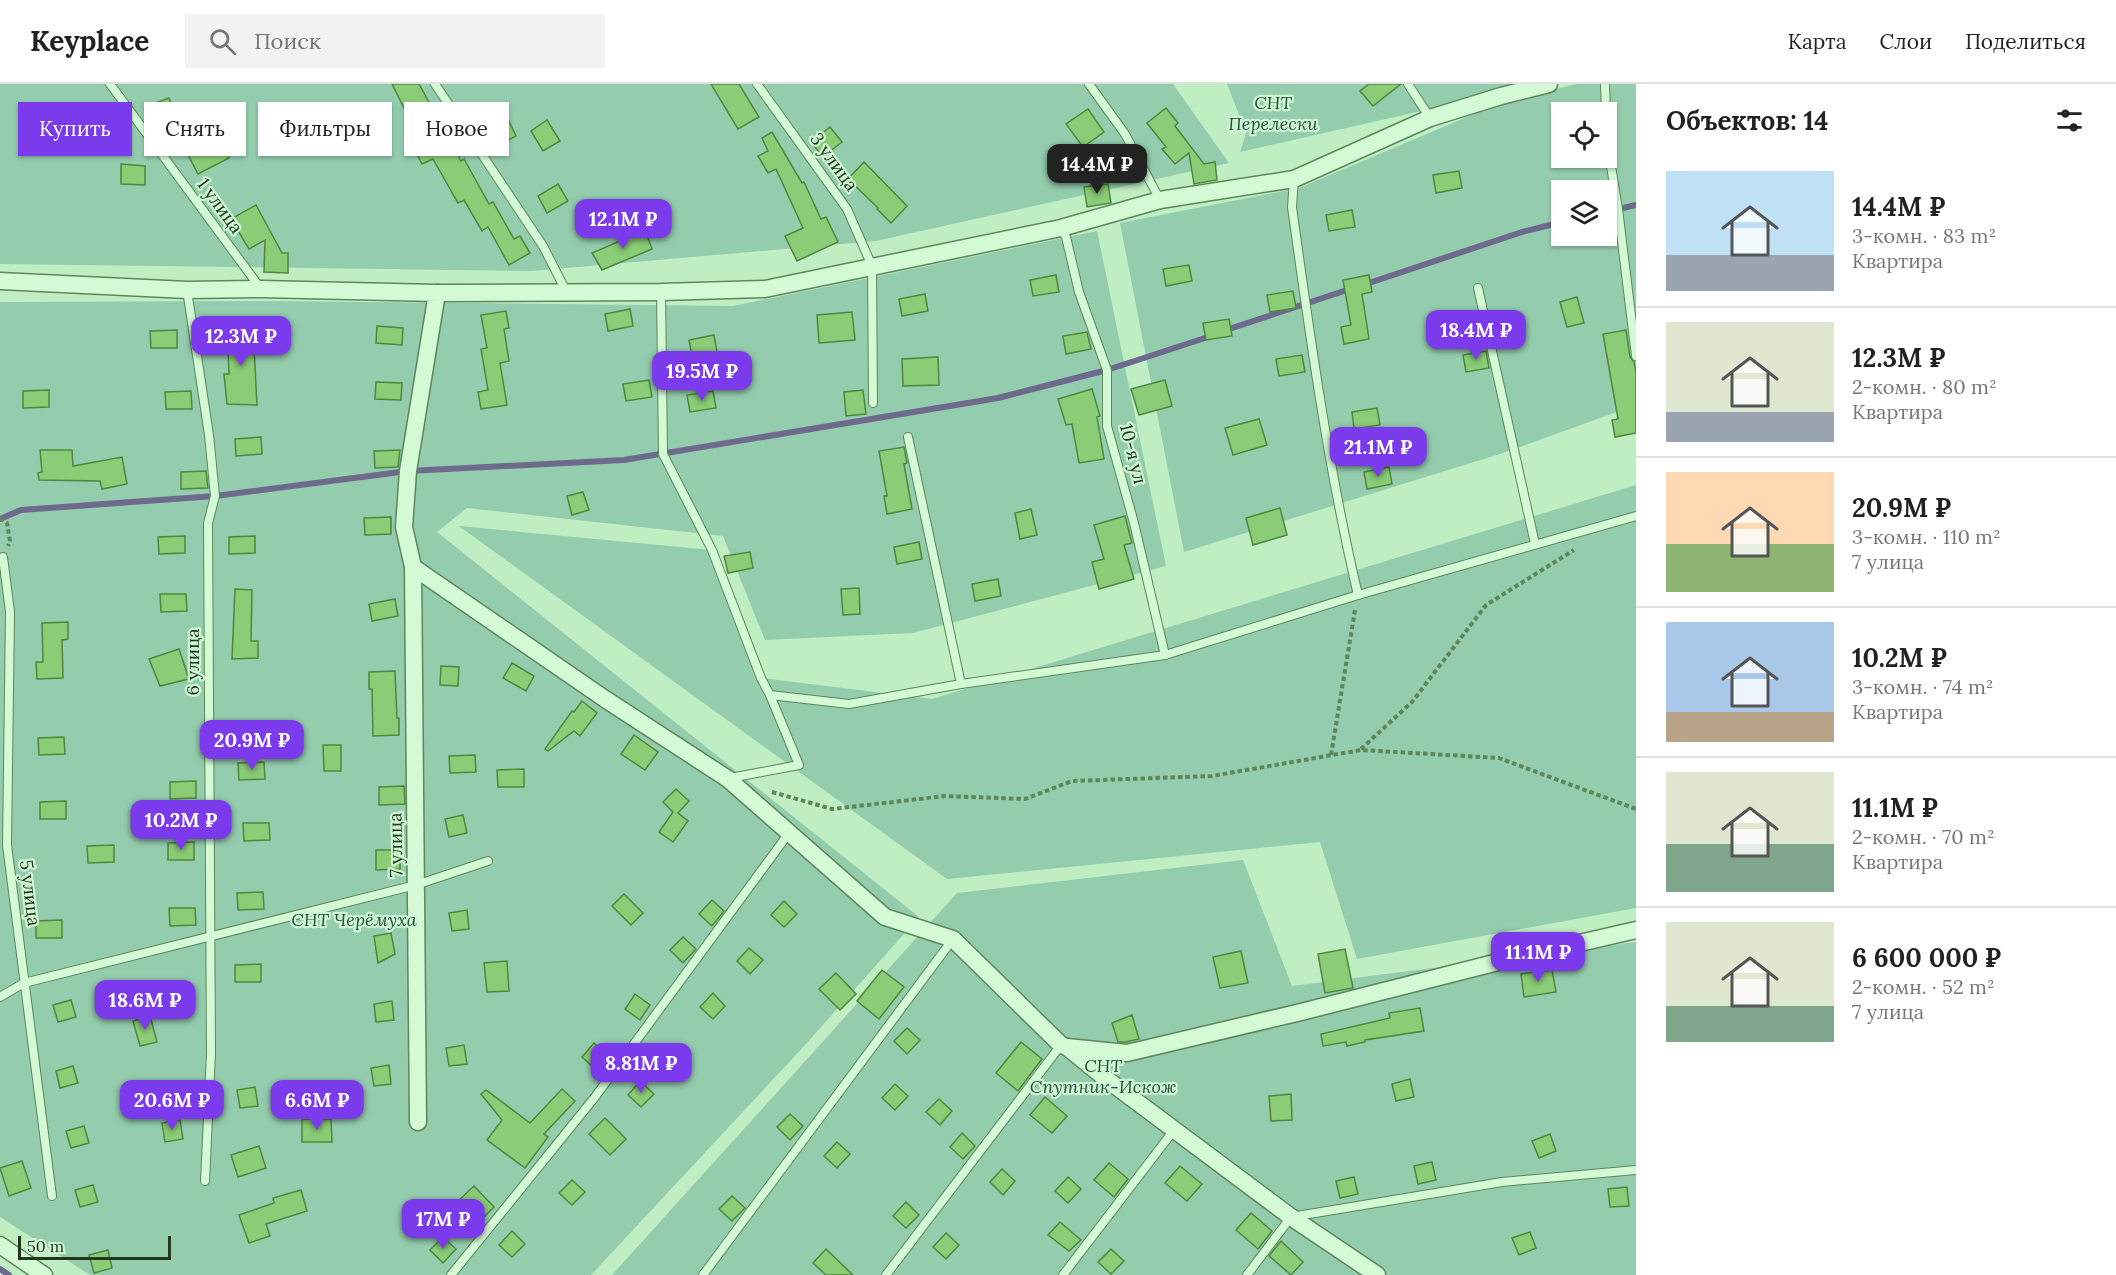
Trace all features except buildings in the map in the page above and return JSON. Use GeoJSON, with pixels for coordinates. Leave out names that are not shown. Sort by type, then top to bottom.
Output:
{"type":"FeatureCollection","features":[{"type":"Feature","properties":{"kind":"street"},"geometry":{"type":"LineString","coordinates":[[0,281],[187,290],[261,289],[437,293],[765,289],[1061,228],[1160,200],[1294,179],[1430,118],[1549,84]]}},
{"type":"Feature","properties":{"kind":"street","name":"7 улица"},"geometry":{"type":"LineString","coordinates":[[418,1122],[413,567],[404,527],[408,471],[437,293]]}},
{"type":"Feature","properties":{"kind":"street"},"geometry":{"type":"LineString","coordinates":[[413,567],[605,699],[728,779],[885,917],[953,939],[1064,1046],[1291,1216],[1377,1275]]}},
{"type":"Feature","properties":{"kind":"street"},"geometry":{"type":"LineString","coordinates":[[1064,1046],[1127,1053],[1636,930]]}},
{"type":"Feature","properties":{"kind":"street"},"geometry":{"type":"LineString","coordinates":[[0,1245],[44,1275]]}},
{"type":"Feature","properties":{"kind":"lane","name":"1 улица"},"geometry":{"type":"LineString","coordinates":[[110,84],[261,289]]}},
{"type":"Feature","properties":{"kind":"lane"},"geometry":{"type":"LineString","coordinates":[[435,84],[543,246],[566,291]]}},
{"type":"Feature","properties":{"kind":"lane","name":"3 улица"},"geometry":{"type":"LineString","coordinates":[[757,84],[847,209],[873,266]]}},
{"type":"Feature","properties":{"kind":"lane"},"geometry":{"type":"LineString","coordinates":[[1089,84],[1125,134],[1160,200]]}},
{"type":"Feature","properties":{"kind":"lane"},"geometry":{"type":"LineString","coordinates":[[1408,84],[1430,118]]}},
{"type":"Feature","properties":{"kind":"lane"},"geometry":{"type":"LineString","coordinates":[[1605,84],[1606,102]]}},
{"type":"Feature","properties":{"kind":"lane"},"geometry":{"type":"LineString","coordinates":[[1611,168],[1636,356]]}},
{"type":"Feature","properties":{"kind":"lane"},"geometry":{"type":"LineString","coordinates":[[1294,179],[1293,207],[1319,400],[1340,516],[1358,595]]}},
{"type":"Feature","properties":{"kind":"lane","name":"10-я ул"},"geometry":{"type":"LineString","coordinates":[[1061,228],[1066,237],[1079,292],[1107,370],[1107,426],[1134,523],[1165,655]]}},
{"type":"Feature","properties":{"kind":"lane"},"geometry":{"type":"LineString","coordinates":[[873,266],[873,404]]}},
{"type":"Feature","properties":{"kind":"lane"},"geometry":{"type":"LineString","coordinates":[[1478,288],[1535,544]]}},
{"type":"Feature","properties":{"kind":"lane","name":"6 улица"},"geometry":{"type":"LineString","coordinates":[[187,290],[209,435],[215,496],[208,524],[211,1053],[205,1181]]}},
{"type":"Feature","properties":{"kind":"lane"},"geometry":{"type":"LineString","coordinates":[[661,292],[663,454],[712,550],[761,678],[799,765],[728,779]]}},
{"type":"Feature","properties":{"kind":"lane"},"geometry":{"type":"LineString","coordinates":[[908,437],[961,684]]}},
{"type":"Feature","properties":{"kind":"lane"},"geometry":{"type":"LineString","coordinates":[[770,695],[849,704],[961,684],[1165,655],[1358,595],[1636,516]]}},
{"type":"Feature","properties":{"kind":"lane","name":"5 улица"},"geometry":{"type":"LineString","coordinates":[[3,557],[10,612],[7,845],[52,1196]]}},
{"type":"Feature","properties":{"kind":"lane"},"geometry":{"type":"LineString","coordinates":[[451,1275],[595,1097],[789,832]]}},
{"type":"Feature","properties":{"kind":"lane"},"geometry":{"type":"LineString","coordinates":[[0,997],[24,983],[416,885],[488,861]]}},
{"type":"Feature","properties":{"kind":"lane"},"geometry":{"type":"LineString","coordinates":[[703,1275],[953,939]]}},
{"type":"Feature","properties":{"kind":"lane"},"geometry":{"type":"LineString","coordinates":[[886,1275],[1064,1046]]}},
{"type":"Feature","properties":{"kind":"lane"},"geometry":{"type":"LineString","coordinates":[[1063,1275],[1174,1130]]}},
{"type":"Feature","properties":{"kind":"lane"},"geometry":{"type":"LineString","coordinates":[[1247,1275],[1291,1216],[1502,1182],[1636,1170]]}},
{"type":"Feature","properties":{"kind":"path"},"geometry":{"type":"LineString","coordinates":[[0,518],[7,524],[10,541],[3,557]]}},
{"type":"Feature","properties":{"kind":"path"},"geometry":{"type":"LineString","coordinates":[[1361,750],[1412,702],[1486,605],[1575,549]]}},
{"type":"Feature","properties":{"kind":"path"},"geometry":{"type":"LineString","coordinates":[[1331,755],[1358,595]]}},
{"type":"Feature","properties":{"kind":"path"},"geometry":{"type":"LineString","coordinates":[[770,791],[832,809],[945,796],[1025,799],[1072,781],[1212,776],[1361,750],[1499,758],[1636,809]]}},
{"type":"Feature","properties":{"kind":"green space"},"geometry":{"type":"Polygon","coordinates":[[[0,84],[1173,84],[1229,163],[876,241],[532,271],[0,264],[0,84]]]}},
{"type":"Feature","properties":{"kind":"green space","name":"СНТ Перелески"},"geometry":{"type":"Polygon","coordinates":[[[1227,84],[1540,84],[1240,152],[1246,133],[1227,84]]]}},
{"type":"Feature","properties":{"kind":"green space"},"geometry":{"type":"Polygon","coordinates":[[[1576,84],[1636,84],[1636,405],[1503,453],[1184,552],[1120,223],[1299,188],[1495,105],[1576,84]]]}},
{"type":"Feature","properties":{"kind":"green space","name":"СНТ Черёмуха"},"geometry":{"type":"Polygon","coordinates":[[[1097,231],[1166,566],[913,633],[765,640],[723,536],[467,508],[437,532],[919,917],[806,1044],[591,1275],[90,1275],[0,1217],[0,302],[270,301],[733,306],[1097,231]]]}},
{"type":"Feature","properties":{"kind":"green space"},"geometry":{"type":"Polygon","coordinates":[[[1636,485],[1636,908],[1357,959],[1320,842],[947,879],[459,526],[712,550],[761,678],[932,699],[1636,485]]]}},
{"type":"Feature","properties":{"kind":"green space","name":"СНТ Спутник-Искож"},"geometry":{"type":"Polygon","coordinates":[[[1243,860],[1292,986],[1636,942],[1636,1275],[612,1275],[957,893],[1243,860]]]}},
{"type":"Feature","properties":{"kind":"waterway"},"geometry":{"type":"LineString","coordinates":[[1617,209],[1636,205]]}},
{"type":"Feature","properties":{"kind":"waterway"},"geometry":{"type":"LineString","coordinates":[[1363,285],[1522,232],[1551,225]]}},
{"type":"Feature","properties":{"kind":"waterway"},"geometry":{"type":"LineString","coordinates":[[1223,331],[1350,289]]}},
{"type":"Feature","properties":{"kind":"waterway"},"geometry":{"type":"LineString","coordinates":[[0,519],[21,510],[215,496],[408,471],[624,460],[998,398],[1107,370],[1211,336]]}},
{"type":"Feature","properties":{"kind":"waterway"},"geometry":{"type":"LineString","coordinates":[[0,1269],[9,1275]]}}]}
